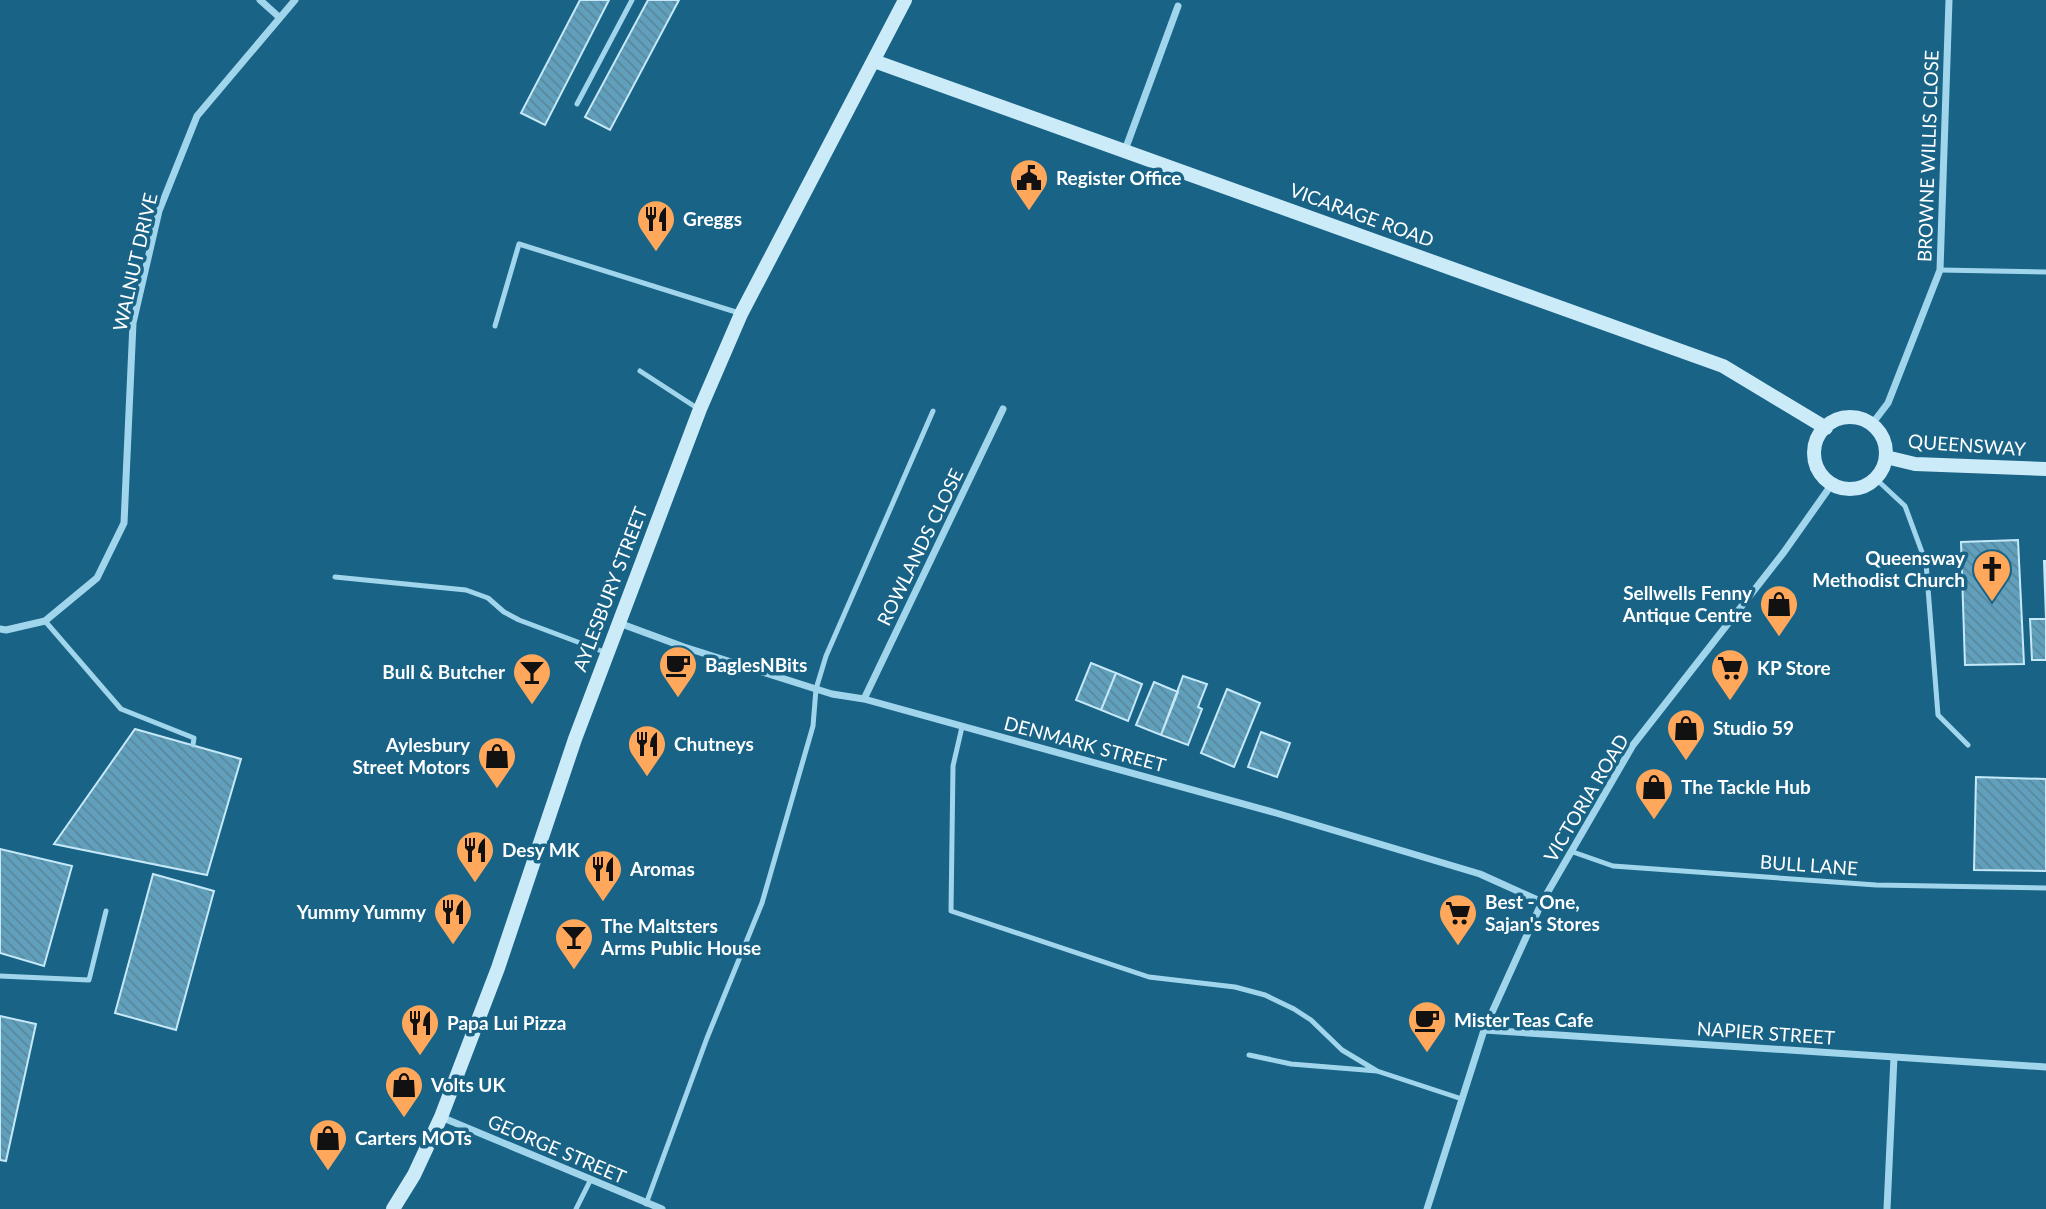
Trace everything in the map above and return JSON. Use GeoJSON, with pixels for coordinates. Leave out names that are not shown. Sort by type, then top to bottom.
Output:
{"type":"FeatureCollection","features":[{"type":"Feature","properties":{"kind":"street"},"geometry":{"type":"LineString","coordinates":[[260,0],[279,18]]}},
{"type":"Feature","properties":{"kind":"street","name":"WALNUT DRIVE"},"geometry":{"type":"LineString","coordinates":[[0,629],[45,621],[97,578],[124,523],[133,323],[159,211],[197,116],[295,0]]}},
{"type":"Feature","properties":{"kind":"street","name":"AYLESBURY STREET"},"geometry":{"type":"LineString","coordinates":[[393,1209],[414,1175],[441,1117],[498,968],[575,739],[700,409],[741,314],[905,0]]}},
{"type":"Feature","properties":{"kind":"street","name":"BROWNE WILLIS CLOSE"},"geometry":{"type":"LineString","coordinates":[[1872,425],[1888,402],[1940,270],[1949,0]]}},
{"type":"Feature","properties":{"kind":"street"},"geometry":{"type":"LineString","coordinates":[[1125,150],[1177,3]]}},
{"type":"Feature","properties":{"kind":"street","name":"VICARAGE ROAD"},"geometry":{"type":"LineString","coordinates":[[874,61],[1723,366],[1826,428]]}},
{"type":"Feature","properties":{"kind":"street","name":"ROWLANDS CLOSE"},"geometry":{"type":"LineString","coordinates":[[864,699],[1003,410]]}},
{"type":"Feature","properties":{"kind":"street"},"geometry":{"type":"LineString","coordinates":[[1852,417],[1872,425],[1885,445],[1886,457],[1876,478],[1855,489],[1843,489],[1824,478],[1814,459],[1814,449],[1817,439],[1826,428],[1831,423],[1852,417]]}},
{"type":"Feature","properties":{"kind":"street","name":"QUEENSWAY"},"geometry":{"type":"LineString","coordinates":[[1886,457],[1915,464],[2046,469]]}},
{"type":"Feature","properties":{"kind":"street","name":"VICTORIA ROAD"},"geometry":{"type":"LineString","coordinates":[[1427,1209],[1483,1030],[1542,902],[1633,745],[1784,552],[1832,484]]}},
{"type":"Feature","properties":{"kind":"street","name":"DENMARK STREET"},"geometry":{"type":"LineString","coordinates":[[618,622],[684,647],[832,694],[864,699],[1276,813],[1480,874],[1542,902]]}},
{"type":"Feature","properties":{"kind":"street","name":"NAPIER STREET"},"geometry":{"type":"LineString","coordinates":[[1483,1030],[2046,1067]]}},
{"type":"Feature","properties":{"kind":"street"},"geometry":{"type":"LineString","coordinates":[[1887,1209],[1894,1057]]}},
{"type":"Feature","properties":{"kind":"street","name":"GEORGE STREET"},"geometry":{"type":"LineString","coordinates":[[441,1117],[662,1209]]}},
{"type":"Feature","properties":{"kind":"lane"},"geometry":{"type":"LineString","coordinates":[[577,104],[632,0]]}},
{"type":"Feature","properties":{"kind":"lane"},"geometry":{"type":"LineString","coordinates":[[495,326],[519,244],[741,314]]}},
{"type":"Feature","properties":{"kind":"lane"},"geometry":{"type":"LineString","coordinates":[[1940,270],[2046,272]]}},
{"type":"Feature","properties":{"kind":"lane"},"geometry":{"type":"LineString","coordinates":[[640,371],[700,409]]}},
{"type":"Feature","properties":{"kind":"lane"},"geometry":{"type":"LineString","coordinates":[[646,1204],[707,1038],[762,902],[813,726],[816,689],[826,656],[933,411]]}},
{"type":"Feature","properties":{"kind":"lane"},"geometry":{"type":"LineString","coordinates":[[1876,478],[1905,506],[1926,563],[1938,715],[1968,746]]}},
{"type":"Feature","properties":{"kind":"lane"},"geometry":{"type":"LineString","coordinates":[[335,577],[477,593],[519,620],[607,653]]}},
{"type":"Feature","properties":{"kind":"lane"},"geometry":{"type":"LineString","coordinates":[[45,621],[121,709],[194,738],[192,746]]}},
{"type":"Feature","properties":{"kind":"lane"},"geometry":{"type":"LineString","coordinates":[[962,726],[953,766],[951,911],[1149,977],[1235,987],[1265,995],[1311,1020],[1342,1050],[1377,1071],[1462,1099]]}},
{"type":"Feature","properties":{"kind":"lane","name":"BULL LANE"},"geometry":{"type":"LineString","coordinates":[[1573,852],[1613,866],[1876,885],[2046,888]]}},
{"type":"Feature","properties":{"kind":"lane"},"geometry":{"type":"LineString","coordinates":[[0,976],[89,980],[106,911]]}},
{"type":"Feature","properties":{"kind":"lane"},"geometry":{"type":"LineString","coordinates":[[1248,1055],[1291,1064],[1377,1071]]}},
{"type":"Feature","properties":{"kind":"lane"},"geometry":{"type":"LineString","coordinates":[[576,1209],[592,1179]]}},
{"type":"Feature","properties":{"kind":"building"},"geometry":{"type":"Polygon","coordinates":[[[580,0],[609,0],[545,125],[521,113],[580,0]]]}},
{"type":"Feature","properties":{"kind":"building"},"geometry":{"type":"Polygon","coordinates":[[[648,0],[679,0],[610,130],[585,117],[648,0]]]}},
{"type":"Feature","properties":{"kind":"building","name":"Queensway Methodist Church"},"geometry":{"type":"Polygon","coordinates":[[[2018,540],[2024,664],[1965,665],[1961,542],[2018,540]]]}},
{"type":"Feature","properties":{"kind":"building"},"geometry":{"type":"Polygon","coordinates":[[[2044,561],[2046,561],[2046,619],[2044,561]]]}},
{"type":"Feature","properties":{"kind":"building"},"geometry":{"type":"Polygon","coordinates":[[[2030,619],[2046,619],[2046,660],[2032,660],[2030,619]]]}},
{"type":"Feature","properties":{"kind":"building"},"geometry":{"type":"Polygon","coordinates":[[[1091,663],[1116,673],[1101,710],[1076,700],[1091,663]]]}},
{"type":"Feature","properties":{"kind":"building"},"geometry":{"type":"Polygon","coordinates":[[[1116,673],[1142,684],[1128,721],[1101,710],[1116,673]]]}},
{"type":"Feature","properties":{"kind":"building"},"geometry":{"type":"Polygon","coordinates":[[[1183,676],[1207,684],[1198,707],[1202,709],[1188,745],[1161,735],[1183,676]]]}},
{"type":"Feature","properties":{"kind":"building"},"geometry":{"type":"Polygon","coordinates":[[[1154,682],[1178,692],[1161,735],[1136,725],[1154,682]]]}},
{"type":"Feature","properties":{"kind":"building"},"geometry":{"type":"Polygon","coordinates":[[[1227,689],[1260,703],[1234,767],[1201,753],[1227,689]]]}},
{"type":"Feature","properties":{"kind":"building"},"geometry":{"type":"Polygon","coordinates":[[[135,729],[241,759],[207,875],[54,844],[135,729]]]}},
{"type":"Feature","properties":{"kind":"building"},"geometry":{"type":"Polygon","coordinates":[[[1261,732],[1290,743],[1277,777],[1248,767],[1261,732]]]}},
{"type":"Feature","properties":{"kind":"building"},"geometry":{"type":"Polygon","coordinates":[[[1976,777],[2046,779],[2046,871],[1974,870],[1976,777]]]}},
{"type":"Feature","properties":{"kind":"building"},"geometry":{"type":"Polygon","coordinates":[[[0,849],[72,866],[44,966],[0,953],[0,849]]]}},
{"type":"Feature","properties":{"kind":"building"},"geometry":{"type":"Polygon","coordinates":[[[153,874],[214,891],[176,1030],[115,1013],[153,874]]]}},
{"type":"Feature","properties":{"kind":"building"},"geometry":{"type":"Polygon","coordinates":[[[0,1016],[36,1024],[6,1161],[0,1160],[0,1016]]]}},
{"type":"Feature","properties":{"kind":"place","name":"Register Office"},"geometry":{"type":"Point","coordinates":[1029,212]}},
{"type":"Feature","properties":{"kind":"place","name":"Greggs"},"geometry":{"type":"Point","coordinates":[656,253]}},
{"type":"Feature","properties":{"kind":"place","name":"Queensway Methodist Church"},"geometry":{"type":"Point","coordinates":[1992,603]}},
{"type":"Feature","properties":{"kind":"place","name":"Sellwells Fenny Antique Centre"},"geometry":{"type":"Point","coordinates":[1779,638]}},
{"type":"Feature","properties":{"kind":"place","name":"BaglesNBits"},"geometry":{"type":"Point","coordinates":[678,699]}},
{"type":"Feature","properties":{"kind":"place","name":"KP Store"},"geometry":{"type":"Point","coordinates":[1730,702]}},
{"type":"Feature","properties":{"kind":"place","name":"Bull & Butcher"},"geometry":{"type":"Point","coordinates":[532,706]}},
{"type":"Feature","properties":{"kind":"place","name":"Studio 59"},"geometry":{"type":"Point","coordinates":[1686,762]}},
{"type":"Feature","properties":{"kind":"place","name":"Chutneys"},"geometry":{"type":"Point","coordinates":[647,778]}},
{"type":"Feature","properties":{"kind":"place","name":"Aylesbury Street Motors"},"geometry":{"type":"Point","coordinates":[497,790]}},
{"type":"Feature","properties":{"kind":"place","name":"The Tackle Hub"},"geometry":{"type":"Point","coordinates":[1654,821]}},
{"type":"Feature","properties":{"kind":"place","name":"Desy MK"},"geometry":{"type":"Point","coordinates":[475,884]}},
{"type":"Feature","properties":{"kind":"place","name":"Aromas"},"geometry":{"type":"Point","coordinates":[603,903]}},
{"type":"Feature","properties":{"kind":"place","name":"Yummy Yummy"},"geometry":{"type":"Point","coordinates":[453,946]}},
{"type":"Feature","properties":{"kind":"place","name":"Best - One, Sajan's Stores"},"geometry":{"type":"Point","coordinates":[1458,947]}},
{"type":"Feature","properties":{"kind":"place","name":"The Maltsters Arms Public House"},"geometry":{"type":"Point","coordinates":[574,971]}},
{"type":"Feature","properties":{"kind":"place","name":"Mister Teas Cafe"},"geometry":{"type":"Point","coordinates":[1427,1054]}},
{"type":"Feature","properties":{"kind":"place","name":"Papa Lui Pizza"},"geometry":{"type":"Point","coordinates":[420,1057]}},
{"type":"Feature","properties":{"kind":"place","name":"Volts UK"},"geometry":{"type":"Point","coordinates":[404,1119]}},
{"type":"Feature","properties":{"kind":"place","name":"Carters MOTs"},"geometry":{"type":"Point","coordinates":[328,1172]}}]}
